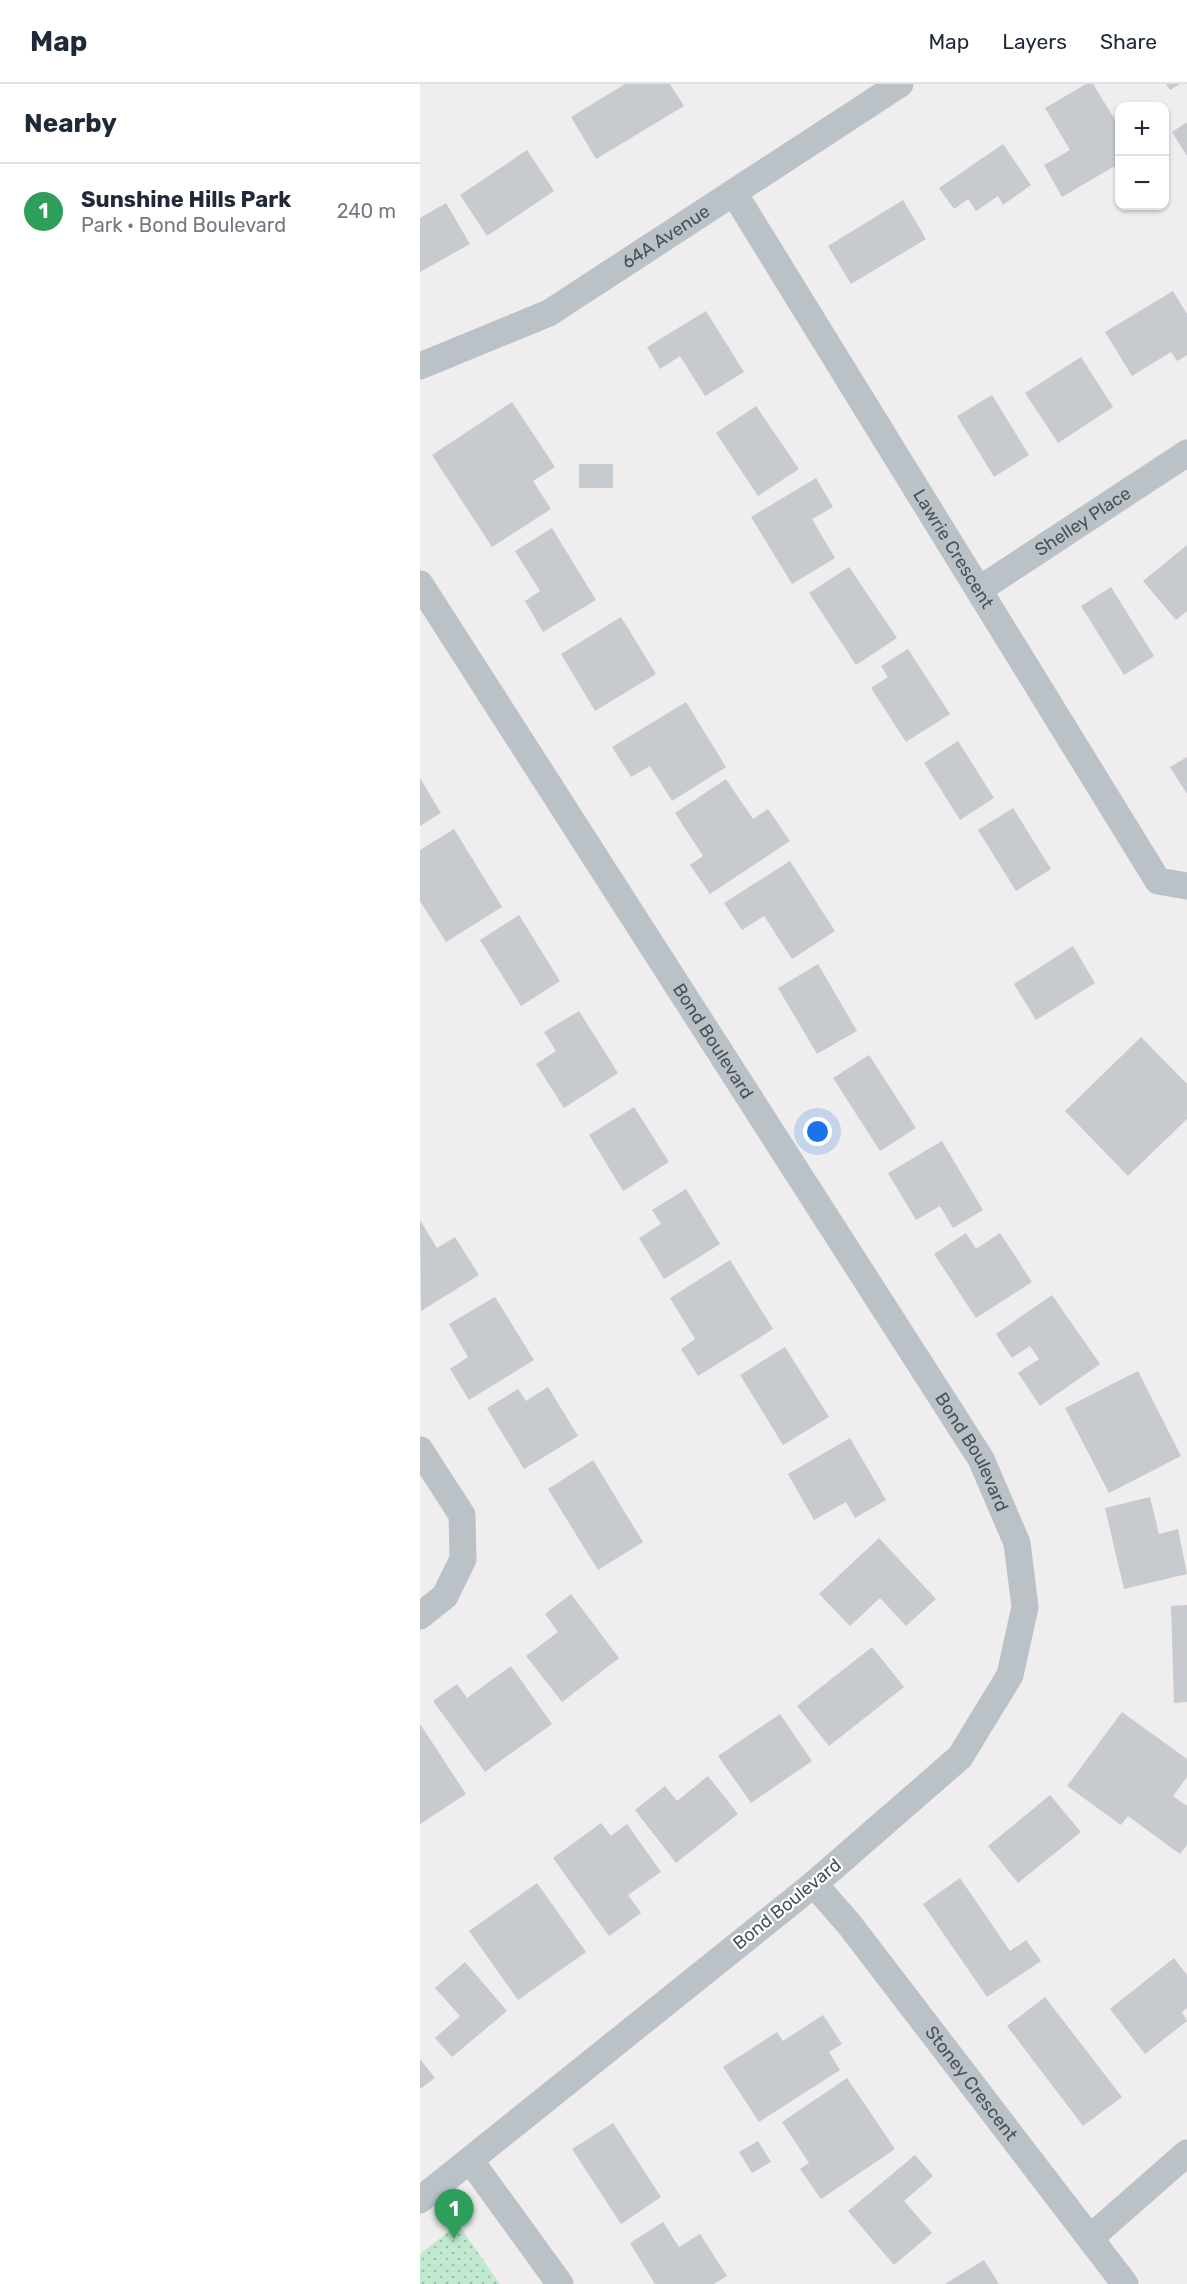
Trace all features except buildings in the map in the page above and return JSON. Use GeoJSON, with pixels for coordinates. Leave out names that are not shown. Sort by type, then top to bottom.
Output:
{"type":"FeatureCollection","features":[{"type":"Feature","properties":{"kind":"street","name":"64A Avenue"},"geometry":{"type":"LineString","coordinates":[[420,366],[549,314],[900,84]]}},
{"type":"Feature","properties":{"kind":"street","name":"Lawrie Crescent"},"geometry":{"type":"LineString","coordinates":[[734,193],[1158,881],[1187,886]]}},
{"type":"Feature","properties":{"kind":"street","name":"Shelley Place"},"geometry":{"type":"LineString","coordinates":[[980,589],[1187,453]]}},
{"type":"Feature","properties":{"kind":"street","name":"Bond Boulevard"},"geometry":{"type":"LineString","coordinates":[[420,584],[981,1459],[1017,1543],[1025,1607],[1010,1675],[960,1757],[814,1884],[420,2200]]}},
{"type":"Feature","properties":{"kind":"street"},"geometry":{"type":"LineString","coordinates":[[420,1450],[462,1515],[463,1559],[445,1596],[420,1616]]}},
{"type":"Feature","properties":{"kind":"street","name":"Stoney Crescent"},"geometry":{"type":"LineString","coordinates":[[814,1884],[849,1923],[1125,2284]]}},
{"type":"Feature","properties":{"kind":"street"},"geometry":{"type":"LineString","coordinates":[[1089,2238],[1187,2153]]}},
{"type":"Feature","properties":{"kind":"street"},"geometry":{"type":"LineString","coordinates":[[470,2160],[560,2284]]}},
{"type":"Feature","properties":{"kind":"green space"},"geometry":{"type":"Polygon","coordinates":[[[458,2224],[500,2284],[420,2284],[420,2254],[458,2224]]]}},
{"type":"Feature","properties":{"kind":"place","name":"Sunshine Hills Park"},"geometry":{"type":"Point","coordinates":[454,2239]}}]}
